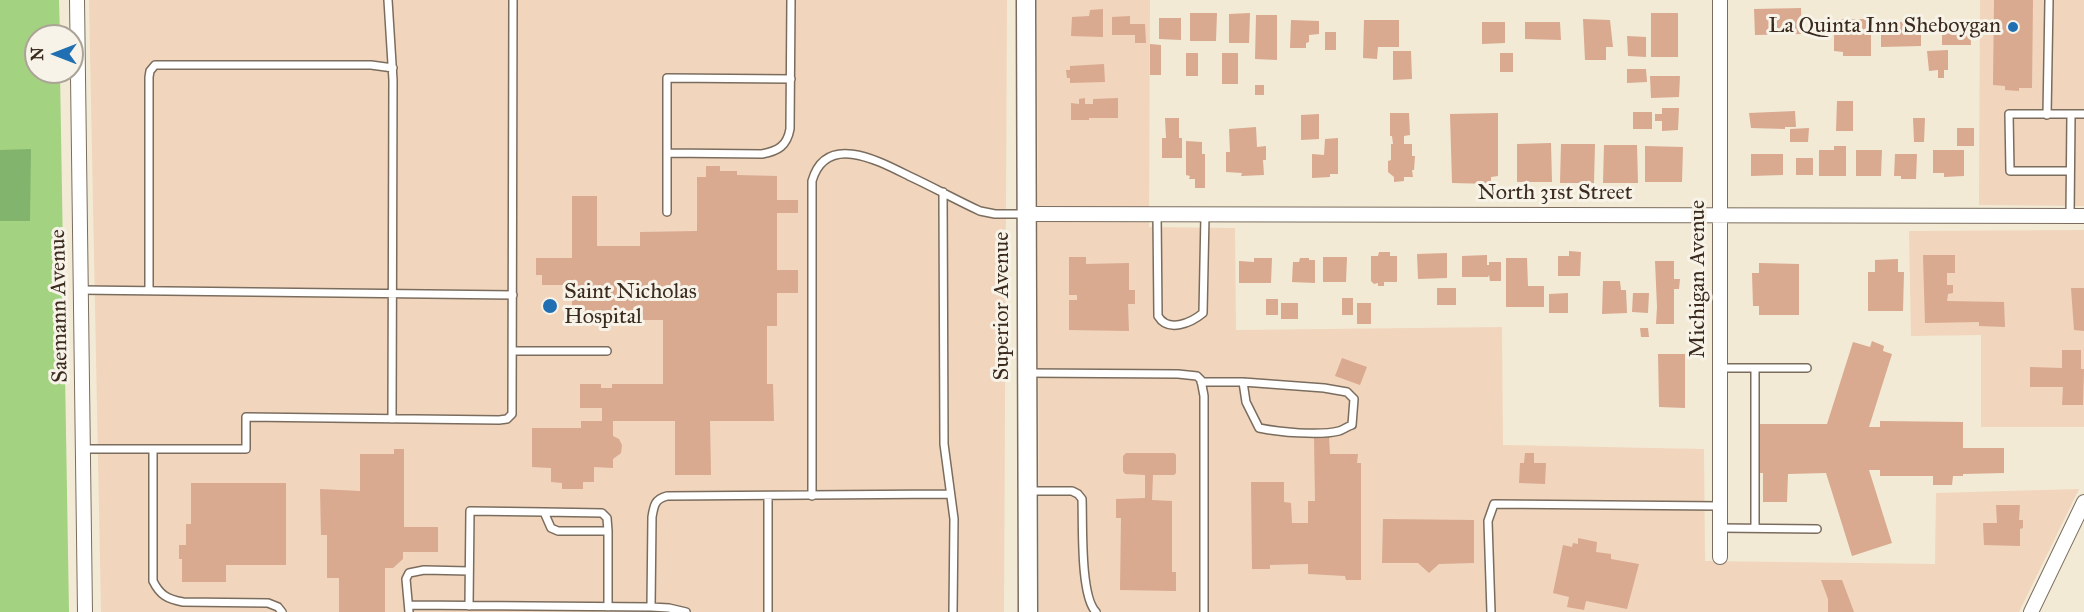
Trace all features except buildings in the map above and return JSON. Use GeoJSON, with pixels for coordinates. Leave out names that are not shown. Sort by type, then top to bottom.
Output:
{"type":"FeatureCollection","features":[{"type":"Feature","properties":{"kind":"street","name":"Saemann Avenue"},"geometry":{"type":"LineString","coordinates":[[77,0],[85,612]]}},
{"type":"Feature","properties":{"kind":"street","name":"Superior Avenue"},"geometry":{"type":"LineString","coordinates":[[1026,0],[1028,612]]}},
{"type":"Feature","properties":{"kind":"street","name":"Michigan Avenue"},"geometry":{"type":"LineString","coordinates":[[1720,0],[1720,557]]}},
{"type":"Feature","properties":{"kind":"street","name":"North 31st Street"},"geometry":{"type":"LineString","coordinates":[[1027,214],[2077,216]]}},
{"type":"Feature","properties":{"kind":"street"},"geometry":{"type":"LineString","coordinates":[[2031,612],[2084,502]]}},
{"type":"Feature","properties":{"kind":"lane"},"geometry":{"type":"LineString","coordinates":[[388,0],[393,68],[392,419]]}},
{"type":"Feature","properties":{"kind":"lane"},"geometry":{"type":"LineString","coordinates":[[82,449],[246,449],[246,417],[507,419],[512,414],[513,0]]}},
{"type":"Feature","properties":{"kind":"lane"},"geometry":{"type":"LineString","coordinates":[[667,153],[762,153],[775,152],[782,147],[788,139],[790,129],[791,0]]}},
{"type":"Feature","properties":{"kind":"lane"},"geometry":{"type":"LineString","coordinates":[[2047,115],[2049,1]]}},
{"type":"Feature","properties":{"kind":"lane"},"geometry":{"type":"LineString","coordinates":[[149,291],[149,77],[152,68],[159,64],[371,65],[393,68]]}},
{"type":"Feature","properties":{"kind":"lane"},"geometry":{"type":"LineString","coordinates":[[667,212],[667,78],[791,79]]}},
{"type":"Feature","properties":{"kind":"lane"},"geometry":{"type":"LineString","coordinates":[[2070,171],[2010,171],[2010,114],[2084,114]]}},
{"type":"Feature","properties":{"kind":"lane"},"geometry":{"type":"LineString","coordinates":[[2071,115],[2070,171],[2077,216]]}},
{"type":"Feature","properties":{"kind":"lane"},"geometry":{"type":"LineString","coordinates":[[812,496],[812,181],[815,170],[826,158],[833,155],[863,156],[884,163],[987,213],[1027,214]]}},
{"type":"Feature","properties":{"kind":"lane"},"geometry":{"type":"LineString","coordinates":[[943,192],[943,409],[944,444],[954,519],[953,612]]}},
{"type":"Feature","properties":{"kind":"lane"},"geometry":{"type":"LineString","coordinates":[[1157,214],[1158,316],[1161,322],[1167,325],[1192,321],[1203,313],[1205,214]]}},
{"type":"Feature","properties":{"kind":"lane"},"geometry":{"type":"LineString","coordinates":[[80,290],[513,295]]}},
{"type":"Feature","properties":{"kind":"lane"},"geometry":{"type":"LineString","coordinates":[[513,351],[607,351]]}},
{"type":"Feature","properties":{"kind":"lane"},"geometry":{"type":"LineString","coordinates":[[1720,368],[1808,368]]}},
{"type":"Feature","properties":{"kind":"lane"},"geometry":{"type":"LineString","coordinates":[[1755,368],[1755,528]]}},
{"type":"Feature","properties":{"kind":"lane"},"geometry":{"type":"LineString","coordinates":[[1027,373],[1197,376],[1204,396],[1204,612]]}},
{"type":"Feature","properties":{"kind":"lane"},"geometry":{"type":"LineString","coordinates":[[1201,382],[1243,382],[1347,392],[1354,399],[1352,424],[1339,431],[1316,432],[1259,428],[1246,402],[1243,382]]}},
{"type":"Feature","properties":{"kind":"lane"},"geometry":{"type":"LineString","coordinates":[[153,449],[153,581],[159,593],[169,599],[183,602],[268,603],[278,607],[282,612]]}},
{"type":"Feature","properties":{"kind":"lane"},"geometry":{"type":"LineString","coordinates":[[1028,490],[1072,491],[1082,500],[1085,581],[1091,607],[1096,612]]}},
{"type":"Feature","properties":{"kind":"lane"},"geometry":{"type":"LineString","coordinates":[[651,607],[652,517],[654,505],[659,498],[667,496],[950,494]]}},
{"type":"Feature","properties":{"kind":"lane"},"geometry":{"type":"LineString","coordinates":[[768,496],[768,612]]}},
{"type":"Feature","properties":{"kind":"lane"},"geometry":{"type":"LineString","coordinates":[[1491,612],[1488,521],[1494,504],[1720,506]]}},
{"type":"Feature","properties":{"kind":"lane"},"geometry":{"type":"LineString","coordinates":[[469,606],[470,512],[543,512],[602,513],[607,518],[608,607]]}},
{"type":"Feature","properties":{"kind":"lane"},"geometry":{"type":"LineString","coordinates":[[543,512],[551,528],[558,531],[608,531]]}},
{"type":"Feature","properties":{"kind":"lane"},"geometry":{"type":"LineString","coordinates":[[1720,528],[1817,529]]}},
{"type":"Feature","properties":{"kind":"lane"},"geometry":{"type":"LineString","coordinates":[[469,571],[424,570],[409,573],[406,579],[406,597],[409,609],[469,606],[572,609],[651,607],[686,612]]}},
{"type":"Feature","properties":{"kind":"shaded area","name":"Saint Nicholas Hospital"},"geometry":{"type":"Polygon","coordinates":[[[89,0],[1007,0],[1004,612],[101,612],[89,0]]]}},
{"type":"Feature","properties":{"kind":"shaded area"},"geometry":{"type":"Polygon","coordinates":[[[1037,0],[1150,0],[1149,227],[1235,228],[1236,330],[1502,327],[1503,445],[1704,449],[1705,561],[1935,564],[1936,493],[2079,489],[2019,612],[1039,612],[1037,0]]]}},
{"type":"Feature","properties":{"kind":"shaded area"},"geometry":{"type":"Polygon","coordinates":[[[1980,0],[2084,0],[2084,206],[1979,205],[1980,0]]]}},
{"type":"Feature","properties":{"kind":"shaded area"},"geometry":{"type":"Polygon","coordinates":[[[2084,230],[2084,427],[1981,427],[1981,335],[1911,336],[1909,231],[2084,230]]]}},
{"type":"Feature","properties":{"kind":"green space"},"geometry":{"type":"Polygon","coordinates":[[[0,0],[59,0],[60,24],[24,24],[24,84],[60,84],[69,612],[0,612],[0,0]]]}},
{"type":"Feature","properties":{"kind":"green space"},"geometry":{"type":"Polygon","coordinates":[[[31,149],[30,221],[0,221],[0,150],[31,149]]]}},
{"type":"Feature","properties":{"kind":"place","name":"La Quinta Inn Sheboygan"},"geometry":{"type":"Point","coordinates":[2013,27]}},
{"type":"Feature","properties":{"kind":"place","name":"Saint Nicholas Hospital"},"geometry":{"type":"Point","coordinates":[550,306]}}]}
